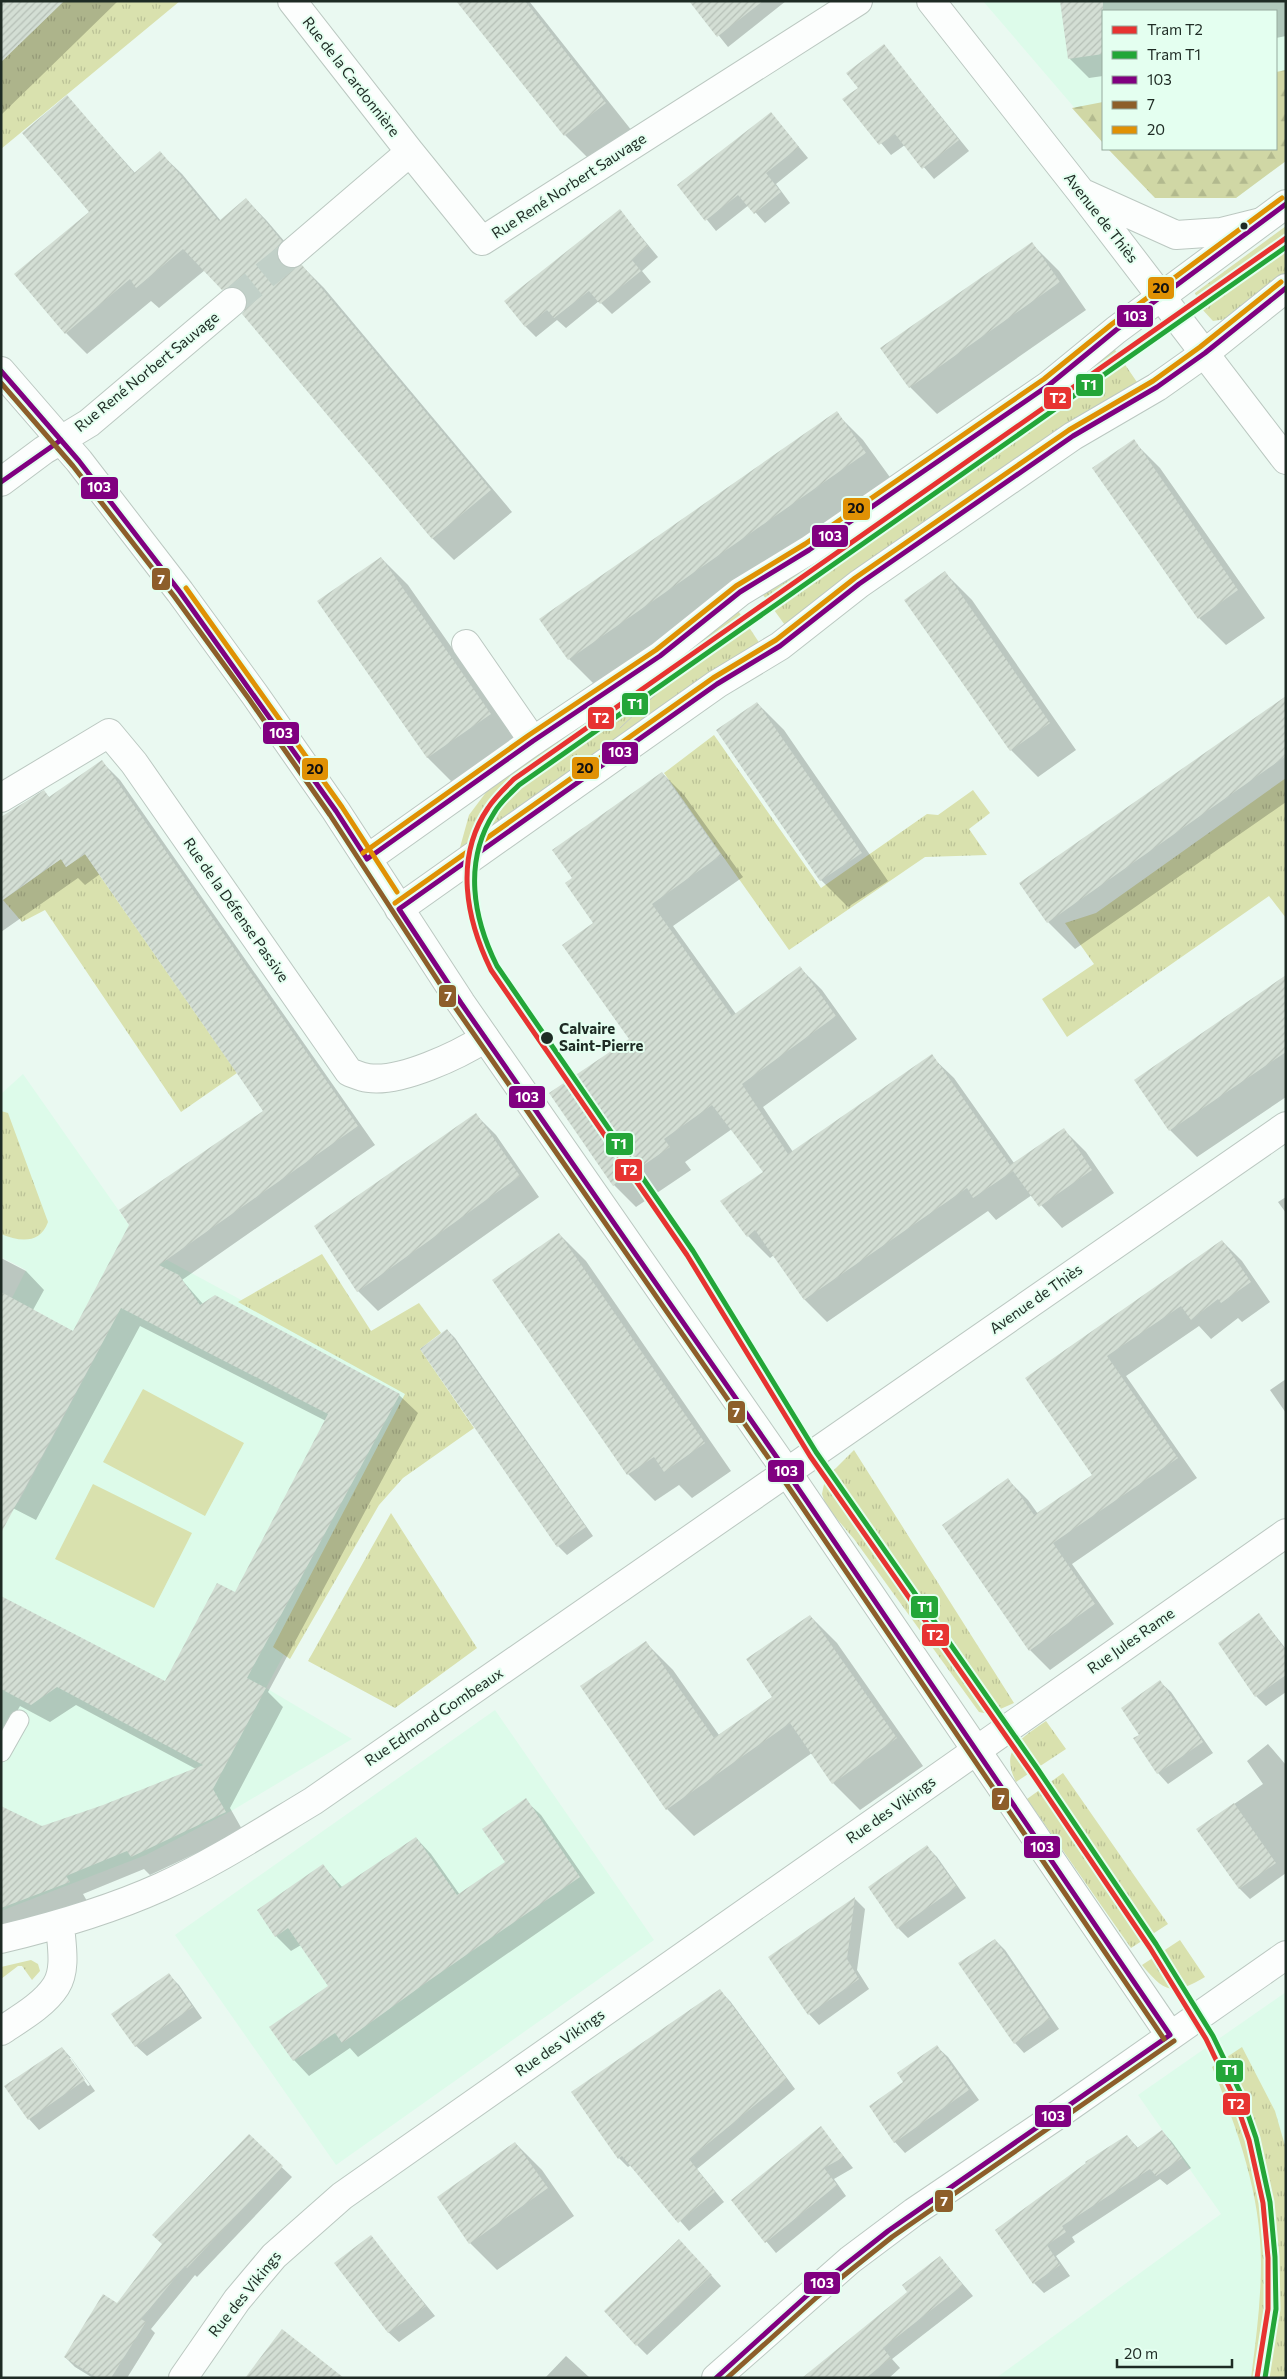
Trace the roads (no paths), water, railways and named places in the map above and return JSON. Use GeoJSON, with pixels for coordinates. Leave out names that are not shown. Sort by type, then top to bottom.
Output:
{"type":"FeatureCollection","features":[{"type":"Feature","properties":{"kind":"street","name":"Rue de la Cardonnière"},"geometry":{"type":"LineString","coordinates":[[292,1],[410,152]]}},
{"type":"Feature","properties":{"kind":"street","name":"Rue René Norbert Sauvage"},"geometry":{"type":"LineString","coordinates":[[410,152],[482,242],[858,1]]}},
{"type":"Feature","properties":{"kind":"street","name":"Avenue de Thiès"},"geometry":{"type":"LineString","coordinates":[[932,1],[1286,460]]}},
{"type":"Feature","properties":{"kind":"street"},"geometry":{"type":"LineString","coordinates":[[292,253],[410,152]]}},
{"type":"Feature","properties":{"kind":"street"},"geometry":{"type":"LineString","coordinates":[[1081,192],[1176,235],[1221,232],[1262,222]]}},
{"type":"Feature","properties":{"kind":"street"},"geometry":{"type":"LineString","coordinates":[[367,859],[533,741],[660,656],[740,592],[809,550],[1049,385],[1116,330],[1286,204]]}},
{"type":"Feature","properties":{"kind":"street"},"geometry":{"type":"LineString","coordinates":[[399,908],[717,684],[780,646],[859,584],[1073,436],[1157,387],[1205,353],[1286,288]]}},
{"type":"Feature","properties":{"kind":"street","name":"Rue René Norbert Sauvage"},"geometry":{"type":"LineString","coordinates":[[60,440],[88,423],[232,302]]}},
{"type":"Feature","properties":{"kind":"street"},"geometry":{"type":"LineString","coordinates":[[1,371],[60,440],[197,615],[336,811],[485,1038],[787,1472],[1170,2036]]}},
{"type":"Feature","properties":{"kind":"street"},"geometry":{"type":"LineString","coordinates":[[1,482],[60,440]]}},
{"type":"Feature","properties":{"kind":"street"},"geometry":{"type":"LineString","coordinates":[[466,644],[533,741]]}},
{"type":"Feature","properties":{"kind":"street","name":"Rue de la Défense Passive"},"geometry":{"type":"LineString","coordinates":[[1,798],[109,734],[134,763],[349,1072],[370,1078],[401,1074],[458,1055],[485,1038]]}},
{"type":"Feature","properties":{"kind":"street","name":"Avenue de Thiès"},"geometry":{"type":"LineString","coordinates":[[787,1472],[1286,1126]]}},
{"type":"Feature","properties":{"kind":"street","name":"Rue Edmond Gombeaux"},"geometry":{"type":"LineString","coordinates":[[1,1939],[60,1924],[160,1888],[236,1848],[313,1801],[787,1472]]}},
{"type":"Feature","properties":{"kind":"street","name":"Rue Jules Rame"},"geometry":{"type":"LineString","coordinates":[[976,1750],[1286,1533]]}},
{"type":"Feature","properties":{"kind":"street","name":"Rue des Vikings"},"geometry":{"type":"LineString","coordinates":[[182,2378],[237,2300],[274,2256],[342,2196],[976,1750]]}},
{"type":"Feature","properties":{"kind":"street"},"geometry":{"type":"LineString","coordinates":[[1,2031],[40,2002],[56,1986],[61,1970],[60,1924]]}},
{"type":"Feature","properties":{"kind":"street"},"geometry":{"type":"LineString","coordinates":[[716,2378],[850,2260],[914,2212],[1059,2114],[1286,1955]]}},
{"type":"Feature","properties":{"kind":"lane"},"geometry":{"type":"LineString","coordinates":[[1,1752],[19,1720]]}},
{"type":"Feature","properties":{"kind":"tunnel"},"geometry":{"type":"LineString","coordinates":[[232,302],[292,253]]}},
{"type":"Feature","properties":{"kind":"tram line","name":"T2"},"geometry":{"type":"LineString","coordinates":[[1257,2378],[1268,2309],[1268,2258],[1263,2203],[1249,2140],[1234,2097],[1206,2039],[1150,1948],[1031,1772],[810,1456],[687,1255],[491,970],[482,950],[470,910],[467,868],[477,827],[491,804],[514,779],[1286,238]]}},
{"type":"Feature","properties":{"kind":"tram line","name":"T1"},"geometry":{"type":"LineString","coordinates":[[1265,2378],[1276,2309],[1275,2257],[1270,2202],[1256,2138],[1241,2094],[1213,2036],[1156,1944],[1037,1768],[816,1452],[693,1251],[497,966],[482,929],[477,909],[475,870],[484,832],[499,805],[519,785],[1286,247]]}},
{"type":"Feature","properties":{"kind":"tram line"},"geometry":{"type":"LineString","coordinates":[[620,728],[717,637]]}},
{"type":"Feature","properties":{"kind":"place","name":"Calvaire Saint-Pierre"},"geometry":{"type":"Point","coordinates":[547,1038]}}]}
